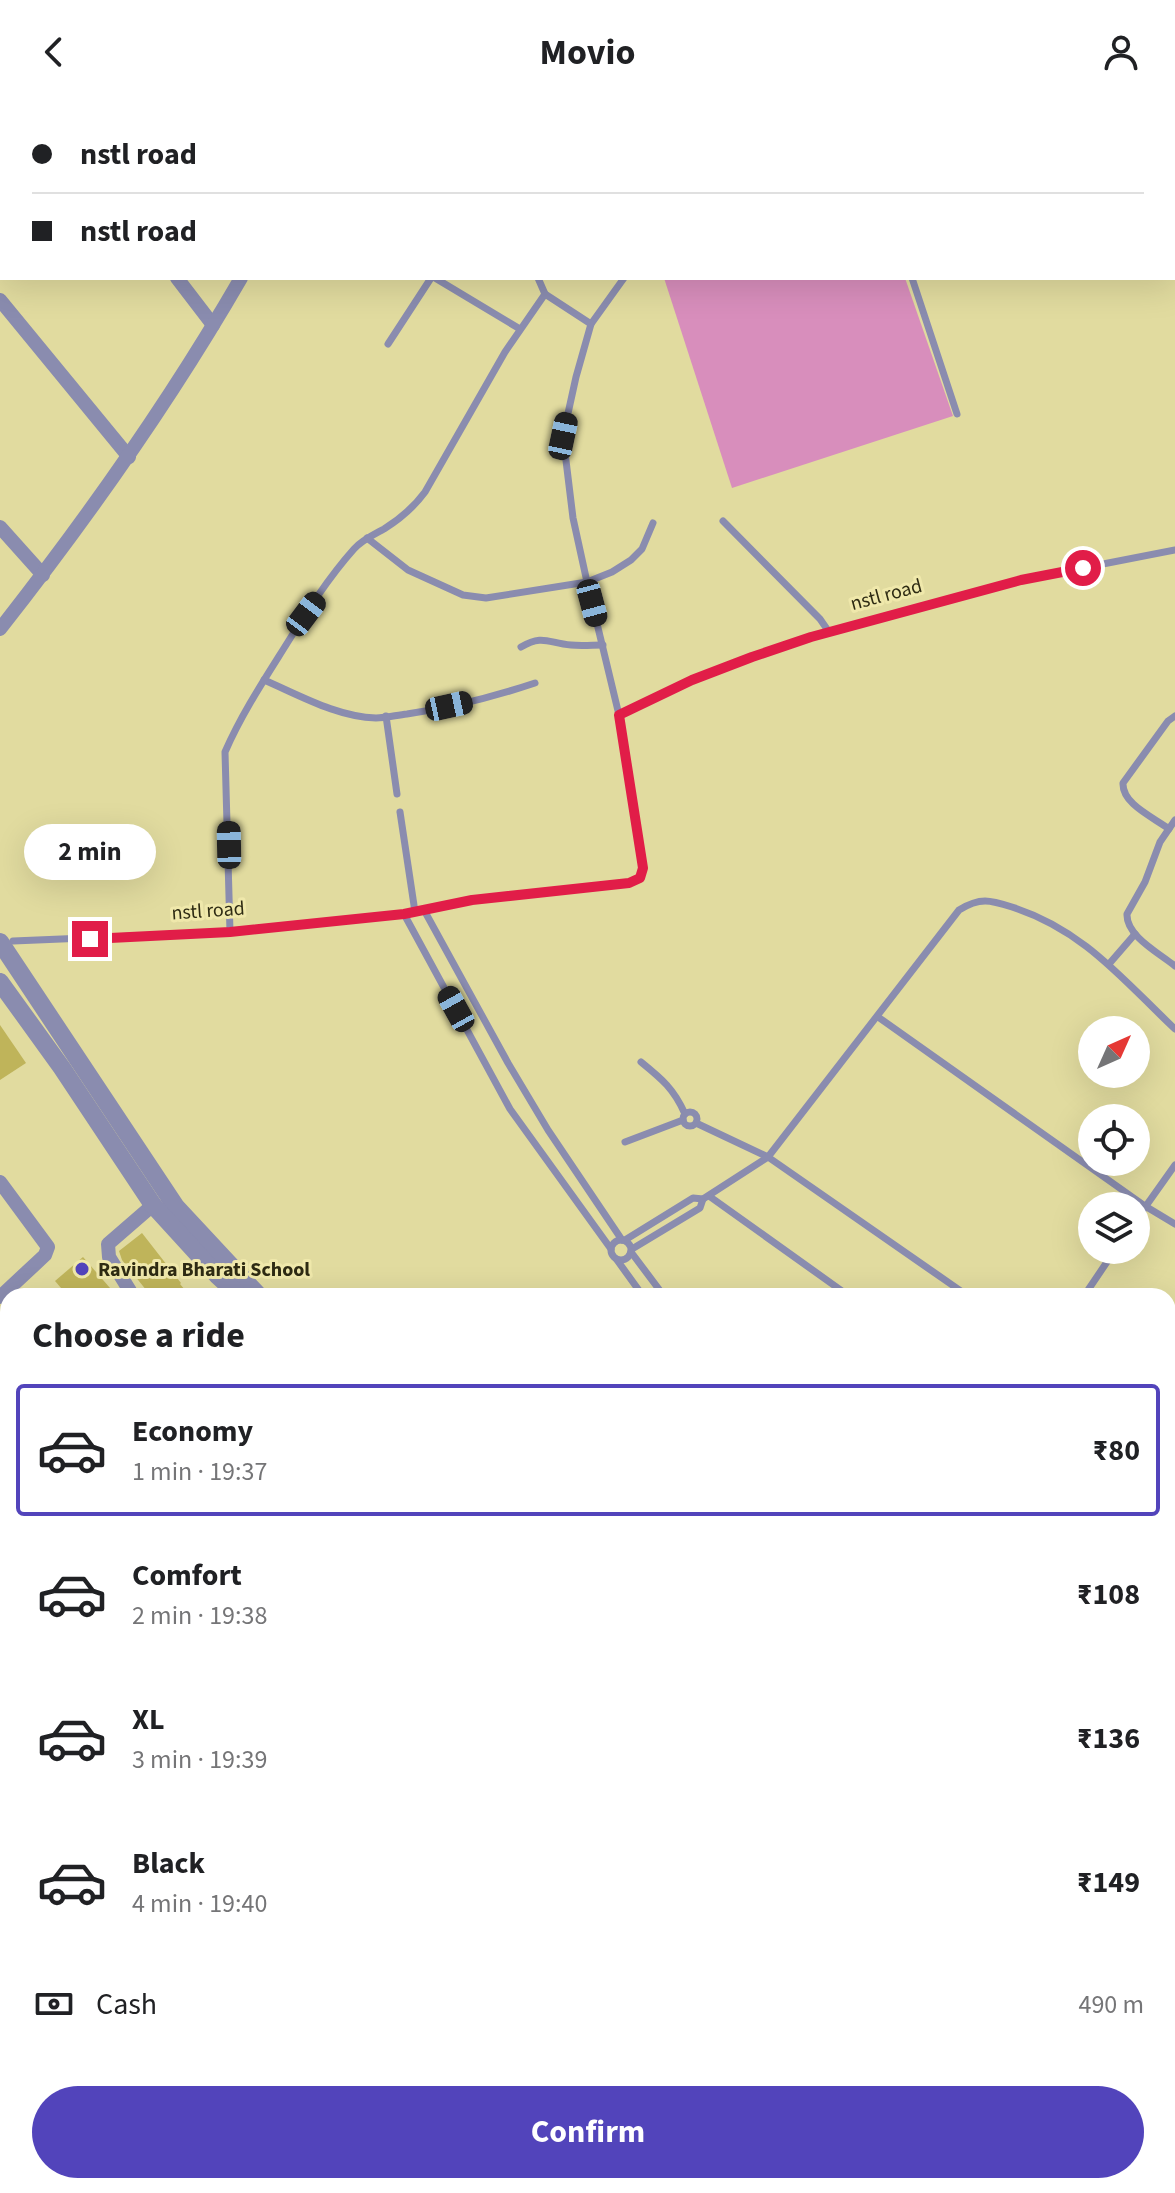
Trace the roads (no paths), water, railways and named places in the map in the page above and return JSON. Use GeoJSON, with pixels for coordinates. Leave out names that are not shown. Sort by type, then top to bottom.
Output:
{"type":"FeatureCollection","features":[{"type":"Feature","properties":{"kind":"street"},"geometry":{"type":"LineString","coordinates":[[179,280],[213,325]]}},
{"type":"Feature","properties":{"kind":"street"},"geometry":{"type":"LineString","coordinates":[[0,629],[129,457],[240,280]]}},
{"type":"Feature","properties":{"kind":"street"},"geometry":{"type":"LineString","coordinates":[[0,300],[129,457]]}},
{"type":"Feature","properties":{"kind":"street"},"geometry":{"type":"LineString","coordinates":[[0,527],[43,575]]}},
{"type":"Feature","properties":{"kind":"street"},"geometry":{"type":"LineString","coordinates":[[4,945],[176,1207],[252,1288]]}},
{"type":"Feature","properties":{"kind":"street"},"geometry":{"type":"LineString","coordinates":[[0,982],[62,1068],[153,1205],[231,1288]]}},
{"type":"Feature","properties":{"kind":"street"},"geometry":{"type":"LineString","coordinates":[[0,1182],[48,1247],[45,1255],[10,1288]]}},
{"type":"Feature","properties":{"kind":"street"},"geometry":{"type":"LineString","coordinates":[[128,1288],[109,1257],[108,1244],[153,1205]]}},
{"type":"Feature","properties":{"kind":"lane"},"geometry":{"type":"LineString","coordinates":[[388,344],[432,280]]}},
{"type":"Feature","properties":{"kind":"lane"},"geometry":{"type":"LineString","coordinates":[[436,280],[520,329]]}},
{"type":"Feature","properties":{"kind":"lane"},"geometry":{"type":"LineString","coordinates":[[539,280],[545,294],[591,324]]}},
{"type":"Feature","properties":{"kind":"lane","name":"nstl road"},"geometry":{"type":"LineString","coordinates":[[4,945],[230,932],[404,914],[472,900],[629,883],[640,878],[643,868],[619,715],[573,518],[563,436],[591,324],[623,280]]}},
{"type":"Feature","properties":{"kind":"lane"},"geometry":{"type":"LineString","coordinates":[[913,280],[957,414]]}},
{"type":"Feature","properties":{"kind":"lane"},"geometry":{"type":"LineString","coordinates":[[230,932],[225,752],[234,732],[306,614],[354,548],[400,518],[418,502],[505,352],[545,294]]}},
{"type":"Feature","properties":{"kind":"lane"},"geometry":{"type":"LineString","coordinates":[[723,521],[820,619],[829,632]]}},
{"type":"Feature","properties":{"kind":"lane"},"geometry":{"type":"LineString","coordinates":[[367,538],[408,570],[463,595],[486,598],[587,582],[612,572],[642,549],[653,523]]}},
{"type":"Feature","properties":{"kind":"lane","name":"nstl road"},"geometry":{"type":"LineString","coordinates":[[619,715],[692,680],[829,632],[1021,580],[1175,550]]}},
{"type":"Feature","properties":{"kind":"lane"},"geometry":{"type":"LineString","coordinates":[[521,647],[537,639],[567,645],[603,645]]}},
{"type":"Feature","properties":{"kind":"lane"},"geometry":{"type":"LineString","coordinates":[[264,680],[321,705],[376,718],[500,695],[535,683]]}},
{"type":"Feature","properties":{"kind":"lane"},"geometry":{"type":"LineString","coordinates":[[386,716],[397,794]]}},
{"type":"Feature","properties":{"kind":"lane"},"geometry":{"type":"LineString","coordinates":[[1169,829],[1127,799],[1123,783],[1168,721],[1175,716]]}},
{"type":"Feature","properties":{"kind":"lane"},"geometry":{"type":"LineString","coordinates":[[400,812],[420,911],[532,1104],[658,1288]]}},
{"type":"Feature","properties":{"kind":"lane"},"geometry":{"type":"LineString","coordinates":[[1175,820],[1160,842],[1145,882],[1127,914],[1135,934],[1175,966]]}},
{"type":"Feature","properties":{"kind":"lane"},"geometry":{"type":"LineString","coordinates":[[611,1249],[613,1243],[624,1240],[693,1198],[706,1197],[768,1157],[959,910],[971,903],[990,900],[1045,919],[1076,938],[1109,964],[1175,1029]]}},
{"type":"Feature","properties":{"kind":"lane"},"geometry":{"type":"LineString","coordinates":[[404,914],[510,1109],[637,1288]]}},
{"type":"Feature","properties":{"kind":"lane"},"geometry":{"type":"LineString","coordinates":[[1109,964],[1135,934]]}},
{"type":"Feature","properties":{"kind":"lane"},"geometry":{"type":"LineString","coordinates":[[878,1017],[1125,1192]]}},
{"type":"Feature","properties":{"kind":"lane"},"geometry":{"type":"LineString","coordinates":[[641,1062],[678,1097],[684,1117]]}},
{"type":"Feature","properties":{"kind":"lane"},"geometry":{"type":"LineString","coordinates":[[625,1142],[684,1117],[689,1111],[694,1112],[698,1118],[696,1123],[768,1157],[956,1288]]}},
{"type":"Feature","properties":{"kind":"lane"},"geometry":{"type":"LineString","coordinates":[[1150,1199],[1175,1165]]}},
{"type":"Feature","properties":{"kind":"lane"},"geometry":{"type":"LineString","coordinates":[[617,1260],[628,1258],[631,1251],[700,1208],[706,1197]]}},
{"type":"Feature","properties":{"kind":"lane"},"geometry":{"type":"LineString","coordinates":[[706,1197],[837,1288]]}},
{"type":"Feature","properties":{"kind":"lane"},"geometry":{"type":"LineString","coordinates":[[1150,1209],[1175,1224]]}},
{"type":"Feature","properties":{"kind":"lane"},"geometry":{"type":"LineString","coordinates":[[1089,1288],[1106,1264]]}},
{"type":"Feature","properties":{"kind":"place","name":"Ravindra Bharati School"},"geometry":{"type":"Point","coordinates":[82,1269]}}]}
